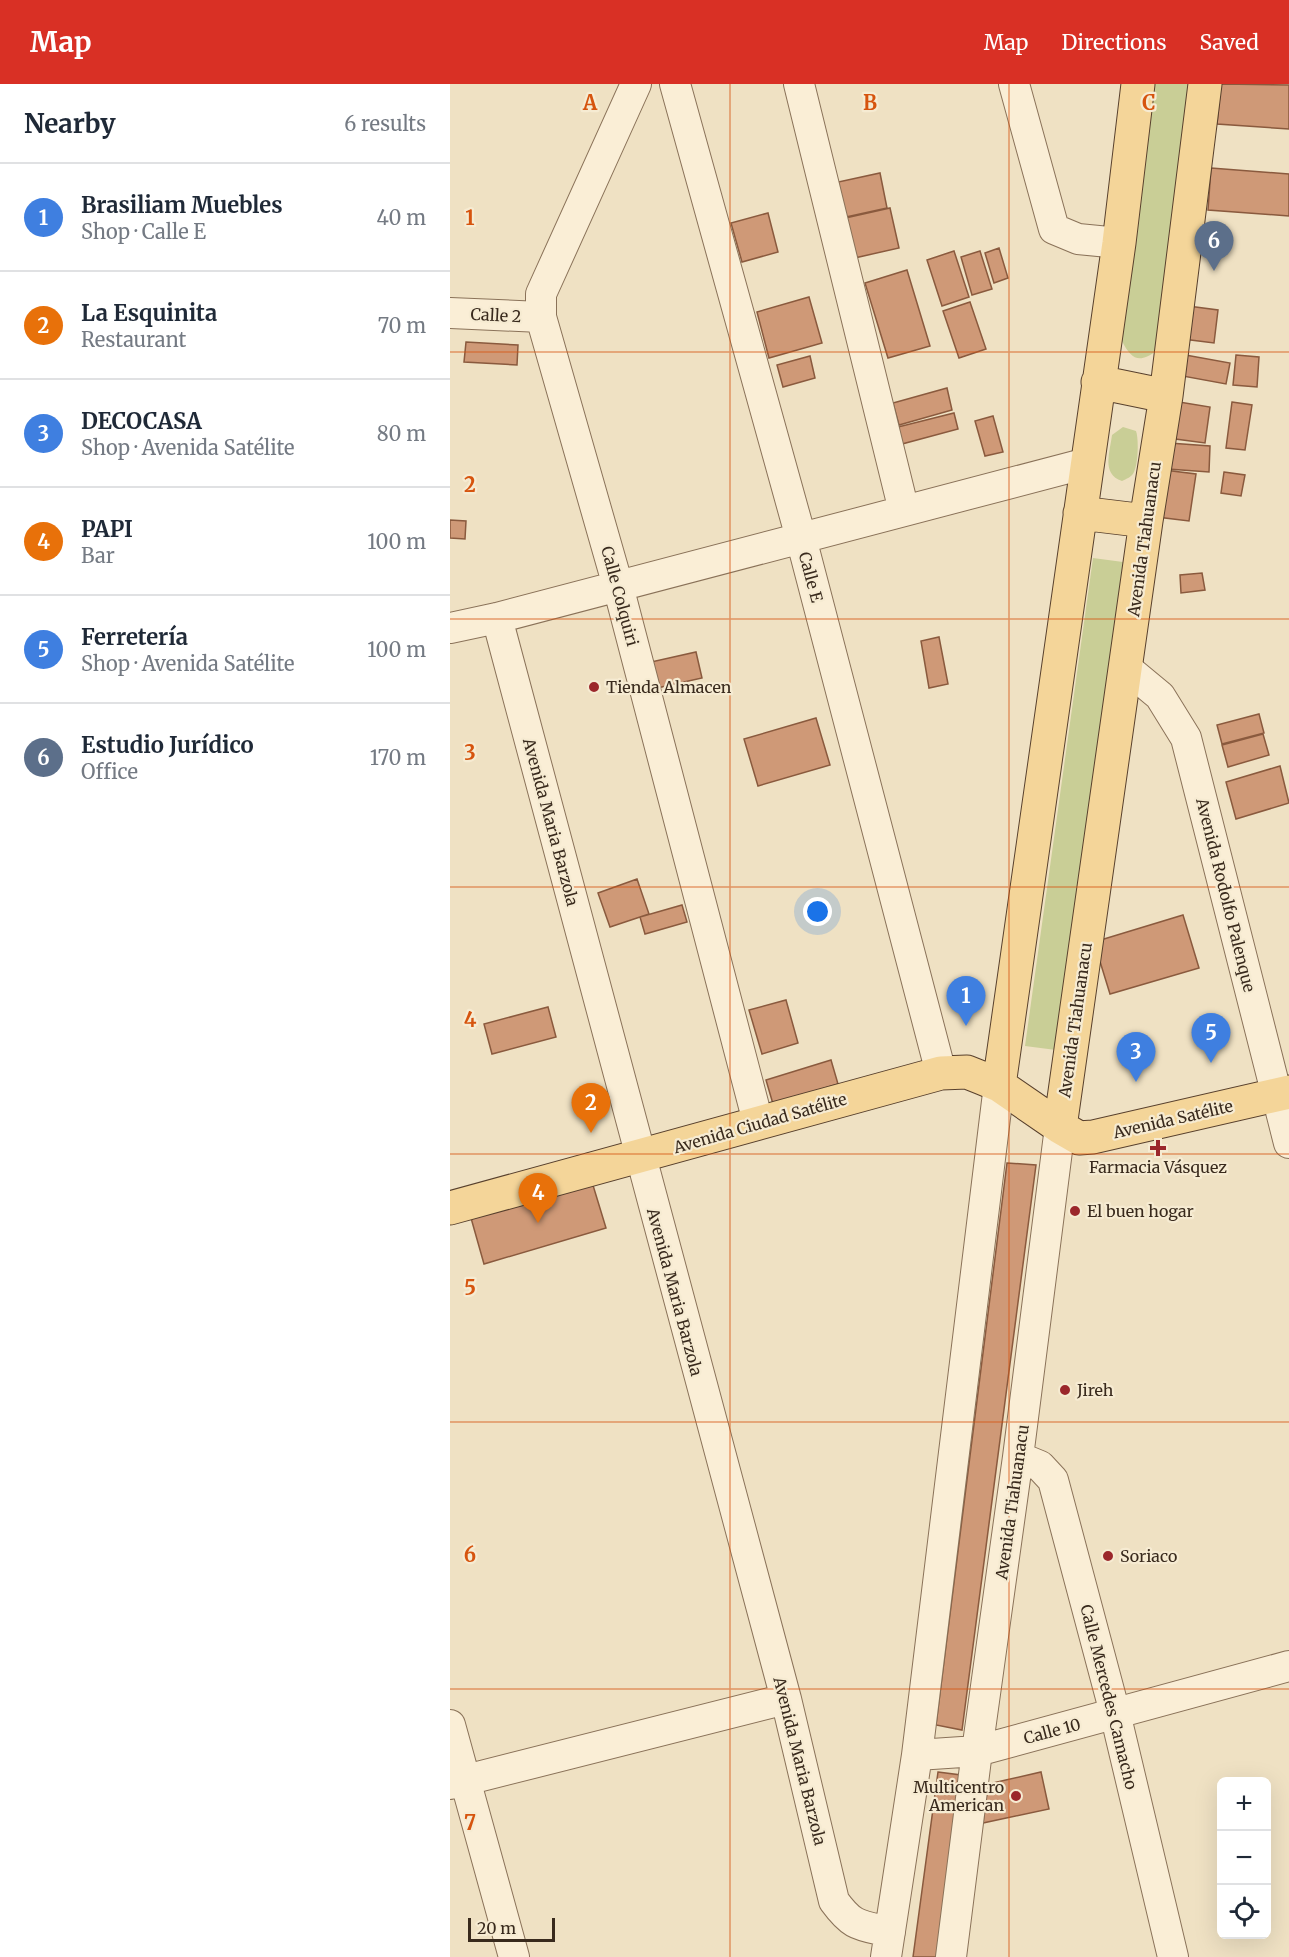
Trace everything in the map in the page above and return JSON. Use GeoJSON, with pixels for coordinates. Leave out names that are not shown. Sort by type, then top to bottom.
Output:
{"type":"FeatureCollection","features":[{"type":"Feature","properties":{"kind":"main road"},"geometry":{"type":"LineString","coordinates":[[999,1085],[1119,243],[1138,84]]}},
{"type":"Feature","properties":{"kind":"main road","name":"Avenida Tiahuanacu"},"geometry":{"type":"LineString","coordinates":[[1060,1127],[1146,521],[1166,396],[1205,84]]}},
{"type":"Feature","properties":{"kind":"main road"},"geometry":{"type":"LineString","coordinates":[[1098,382],[1166,396]]}},
{"type":"Feature","properties":{"kind":"main road"},"geometry":{"type":"LineString","coordinates":[[1080,513],[1146,521]]}},
{"type":"Feature","properties":{"kind":"main road","name":"Avenida Ciudad Satélite"},"geometry":{"type":"LineString","coordinates":[[450,1208],[941,1073],[967,1072],[999,1085],[1060,1127]]}},
{"type":"Feature","properties":{"kind":"main road","name":"Avenida Satélite"},"geometry":{"type":"LineString","coordinates":[[1060,1127],[1079,1138],[1093,1137],[1282,1093]]}},
{"type":"Feature","properties":{"kind":"street","name":"Calle Colquiri"},"geometry":{"type":"LineString","coordinates":[[636,84],[541,294],[541,317],[618,586],[758,1122]]}},
{"type":"Feature","properties":{"kind":"street","name":"Calle E"},"geometry":{"type":"LineString","coordinates":[[675,84],[801,538],[941,1073]]}},
{"type":"Feature","properties":{"kind":"street"},"geometry":{"type":"LineString","coordinates":[[799,84],[904,511]]}},
{"type":"Feature","properties":{"kind":"street"},"geometry":{"type":"LineString","coordinates":[[1014,84],[1054,229],[1078,239],[1119,243]]}},
{"type":"Feature","properties":{"kind":"street","name":"Calle 2"},"geometry":{"type":"LineString","coordinates":[[450,313],[541,317]]}},
{"type":"Feature","properties":{"kind":"street"},"geometry":{"type":"LineString","coordinates":[[450,628],[496,618],[1087,463]]}},
{"type":"Feature","properties":{"kind":"street","name":"Avenida Maria Barzola"},"geometry":{"type":"LineString","coordinates":[[496,618],[786,1700],[834,1901],[846,1917],[856,1925],[888,1944]]}},
{"type":"Feature","properties":{"kind":"street","name":"Avenida Rodolfo Palenque"},"geometry":{"type":"LineString","coordinates":[[1125,667],[1160,696],[1186,738],[1282,1093],[1289,1143]]}},
{"type":"Feature","properties":{"kind":"street"},"geometry":{"type":"LineString","coordinates":[[888,1944],[917,1755],[999,1085]]}},
{"type":"Feature","properties":{"kind":"street","name":"Avenida Tiahuanacu"},"geometry":{"type":"LineString","coordinates":[[951,1957],[1060,1127]]}},
{"type":"Feature","properties":{"kind":"street","name":"Calle Mercedes Camacho"},"geometry":{"type":"LineString","coordinates":[[1018,1457],[1040,1466],[1053,1480],[1115,1713],[1173,1957]]}},
{"type":"Feature","properties":{"kind":"street","name":"Calle 10"},"geometry":{"type":"LineString","coordinates":[[917,1755],[977,1751],[1289,1666]]}},
{"type":"Feature","properties":{"kind":"street"},"geometry":{"type":"LineString","coordinates":[[457,1782],[786,1700]]}},
{"type":"Feature","properties":{"kind":"street"},"geometry":{"type":"LineString","coordinates":[[450,1725],[457,1782],[514,1957]]}},
{"type":"Feature","properties":{"kind":"green space"},"geometry":{"type":"Polygon","coordinates":[[[1155,84],[1191,84],[1156,351],[1145,357],[1136,358],[1132,356],[1122,341],[1155,84]]]}},
{"type":"Feature","properties":{"kind":"green space"},"geometry":{"type":"Polygon","coordinates":[[[1123,427],[1136,431],[1138,445],[1134,472],[1122,481],[1111,473],[1108,462],[1112,435],[1123,427]]]}},
{"type":"Feature","properties":{"kind":"green space"},"geometry":{"type":"Polygon","coordinates":[[[1093,558],[1123,562],[1056,1050],[1025,1046],[1093,558]]]}},
{"type":"Feature","properties":{"kind":"building"},"geometry":{"type":"Polygon","coordinates":[[[1221,84],[1289,85],[1289,129],[1217,124],[1221,84]]]}},
{"type":"Feature","properties":{"kind":"building"},"geometry":{"type":"Polygon","coordinates":[[[1211,168],[1289,174],[1289,216],[1208,210],[1211,168]]]}},
{"type":"Feature","properties":{"kind":"building"},"geometry":{"type":"Polygon","coordinates":[[[880,173],[887,208],[837,219],[829,184],[880,173]]]}},
{"type":"Feature","properties":{"kind":"building"},"geometry":{"type":"Polygon","coordinates":[[[890,208],[899,248],[850,259],[841,219],[890,208]]]}},
{"type":"Feature","properties":{"kind":"building"},"geometry":{"type":"Polygon","coordinates":[[[768,213],[778,252],[742,262],[731,223],[768,213]]]}},
{"type":"Feature","properties":{"kind":"building"},"geometry":{"type":"Polygon","coordinates":[[[999,248],[1008,278],[994,283],[985,253],[999,248]]]}},
{"type":"Feature","properties":{"kind":"building"},"geometry":{"type":"Polygon","coordinates":[[[954,251],[969,297],[942,306],[927,260],[954,251]]]}},
{"type":"Feature","properties":{"kind":"building"},"geometry":{"type":"Polygon","coordinates":[[[980,251],[992,289],[972,295],[961,257],[980,251]]]}},
{"type":"Feature","properties":{"kind":"building"},"geometry":{"type":"Polygon","coordinates":[[[907,270],[930,346],[888,358],[865,283],[907,270]]]}},
{"type":"Feature","properties":{"kind":"building"},"geometry":{"type":"Polygon","coordinates":[[[809,297],[822,343],[769,358],[757,312],[809,297]]]}},
{"type":"Feature","properties":{"kind":"building"},"geometry":{"type":"Polygon","coordinates":[[[970,302],[986,349],[959,358],[943,311],[970,302]]]}},
{"type":"Feature","properties":{"kind":"building"},"geometry":{"type":"Polygon","coordinates":[[[1188,306],[1218,310],[1214,343],[1183,339],[1188,306]]]}},
{"type":"Feature","properties":{"kind":"building"},"geometry":{"type":"Polygon","coordinates":[[[466,342],[518,345],[517,365],[464,362],[466,342]]]}},
{"type":"Feature","properties":{"kind":"building"},"geometry":{"type":"Polygon","coordinates":[[[1180,354],[1230,363],[1226,384],[1177,375],[1180,354]]]}},
{"type":"Feature","properties":{"kind":"building"},"geometry":{"type":"Polygon","coordinates":[[[1236,355],[1259,357],[1257,387],[1233,385],[1236,355]]]}},
{"type":"Feature","properties":{"kind":"building"},"geometry":{"type":"Polygon","coordinates":[[[810,356],[815,378],[783,387],[777,365],[810,356]]]}},
{"type":"Feature","properties":{"kind":"building"},"geometry":{"type":"Polygon","coordinates":[[[947,388],[952,410],[899,425],[893,403],[947,388]]]}},
{"type":"Feature","properties":{"kind":"building"},"geometry":{"type":"Polygon","coordinates":[[[1173,401],[1210,407],[1205,443],[1168,438],[1173,401]]]}},
{"type":"Feature","properties":{"kind":"building"},"geometry":{"type":"Polygon","coordinates":[[[1232,402],[1252,405],[1245,450],[1226,448],[1232,402]]]}},
{"type":"Feature","properties":{"kind":"building"},"geometry":{"type":"Polygon","coordinates":[[[954,413],[958,429],[902,444],[898,427],[954,413]]]}},
{"type":"Feature","properties":{"kind":"building"},"geometry":{"type":"Polygon","coordinates":[[[993,416],[1003,452],[985,456],[975,421],[993,416]]]}},
{"type":"Feature","properties":{"kind":"building"},"geometry":{"type":"Polygon","coordinates":[[[1169,443],[1210,446],[1209,472],[1168,469],[1169,443]]]}},
{"type":"Feature","properties":{"kind":"building"},"geometry":{"type":"Polygon","coordinates":[[[1164,470],[1196,474],[1189,521],[1157,517],[1164,470]]]}},
{"type":"Feature","properties":{"kind":"building"},"geometry":{"type":"Polygon","coordinates":[[[1224,472],[1245,475],[1241,496],[1221,493],[1224,472]]]}},
{"type":"Feature","properties":{"kind":"building"},"geometry":{"type":"Polygon","coordinates":[[[450,520],[466,521],[465,539],[450,538],[450,520]]]}},
{"type":"Feature","properties":{"kind":"building"},"geometry":{"type":"Polygon","coordinates":[[[1202,573],[1205,590],[1181,593],[1180,575],[1202,573]]]}},
{"type":"Feature","properties":{"kind":"building"},"geometry":{"type":"Polygon","coordinates":[[[939,637],[948,684],[929,688],[921,641],[939,637]]]}},
{"type":"Feature","properties":{"kind":"building"},"geometry":{"type":"Polygon","coordinates":[[[696,652],[702,678],[657,688],[651,662],[696,652]]]}},
{"type":"Feature","properties":{"kind":"building"},"geometry":{"type":"Polygon","coordinates":[[[1259,714],[1264,733],[1222,744],[1217,725],[1259,714]]]}},
{"type":"Feature","properties":{"kind":"building"},"geometry":{"type":"Polygon","coordinates":[[[816,718],[830,765],[758,786],[744,739],[816,718]]]}},
{"type":"Feature","properties":{"kind":"building"},"geometry":{"type":"Polygon","coordinates":[[[1263,734],[1269,755],[1228,767],[1222,745],[1263,734]]]}},
{"type":"Feature","properties":{"kind":"building"},"geometry":{"type":"Polygon","coordinates":[[[1280,766],[1289,803],[1236,819],[1226,782],[1280,766]]]}},
{"type":"Feature","properties":{"kind":"building"},"geometry":{"type":"Polygon","coordinates":[[[637,879],[649,914],[610,927],[598,893],[637,879]]]}},
{"type":"Feature","properties":{"kind":"building"},"geometry":{"type":"Polygon","coordinates":[[[682,905],[687,922],[645,934],[640,917],[682,905]]]}},
{"type":"Feature","properties":{"kind":"building"},"geometry":{"type":"Polygon","coordinates":[[[1183,915],[1199,968],[1110,994],[1094,942],[1183,915]]]}},
{"type":"Feature","properties":{"kind":"building"},"geometry":{"type":"Polygon","coordinates":[[[786,1000],[798,1043],[762,1054],[749,1010],[786,1000]]]}},
{"type":"Feature","properties":{"kind":"building"},"geometry":{"type":"Polygon","coordinates":[[[548,1007],[556,1037],[492,1054],[484,1024],[548,1007]]]}},
{"type":"Feature","properties":{"kind":"building"},"geometry":{"type":"Polygon","coordinates":[[[831,1060],[838,1084],[773,1104],[766,1080],[831,1060]]]}},
{"type":"Feature","properties":{"kind":"building"},"geometry":{"type":"Polygon","coordinates":[[[1007,1163],[1036,1165],[962,1730],[936,1725],[1007,1163]]]}},
{"type":"Feature","properties":{"kind":"building"},"geometry":{"type":"Polygon","coordinates":[[[592,1182],[606,1228],[484,1264],[471,1218],[592,1182]]]}},
{"type":"Feature","properties":{"kind":"building"},"geometry":{"type":"Polygon","coordinates":[[[938,1772],[961,1775],[937,1957],[913,1957],[938,1772]]]}},
{"type":"Feature","properties":{"kind":"building","name":"Multicentro American"},"geometry":{"type":"Polygon","coordinates":[[[1041,1772],[1049,1809],[983,1823],[988,1784],[1041,1772]]]}},
{"type":"Feature","properties":{"kind":"place","name":"Estudio Jurídico"},"geometry":{"type":"Point","coordinates":[1214,271]}},
{"type":"Feature","properties":{"kind":"place","name":"Tienda Almacen"},"geometry":{"type":"Point","coordinates":[594,687]}},
{"type":"Feature","properties":{"kind":"place","name":"Brasiliam Muebles"},"geometry":{"type":"Point","coordinates":[966,1026]}},
{"type":"Feature","properties":{"kind":"place","name":"Ferretería"},"geometry":{"type":"Point","coordinates":[1211,1063]}},
{"type":"Feature","properties":{"kind":"place","name":"DECOCASA"},"geometry":{"type":"Point","coordinates":[1136,1082]}},
{"type":"Feature","properties":{"kind":"place","name":"La Esquinita"},"geometry":{"type":"Point","coordinates":[591,1133]}},
{"type":"Feature","properties":{"kind":"place","name":"Farmacia Vásquez"},"geometry":{"type":"Point","coordinates":[1158,1148]}},
{"type":"Feature","properties":{"kind":"place","name":"El buen hogar"},"geometry":{"type":"Point","coordinates":[1075,1211]}},
{"type":"Feature","properties":{"kind":"place","name":"PAPI"},"geometry":{"type":"Point","coordinates":[538,1223]}},
{"type":"Feature","properties":{"kind":"place","name":"Jireh"},"geometry":{"type":"Point","coordinates":[1065,1390]}},
{"type":"Feature","properties":{"kind":"place","name":"Soriaco"},"geometry":{"type":"Point","coordinates":[1108,1556]}},
{"type":"Feature","properties":{"kind":"place","name":"Multicentro American"},"geometry":{"type":"Point","coordinates":[1016,1796]}}]}
